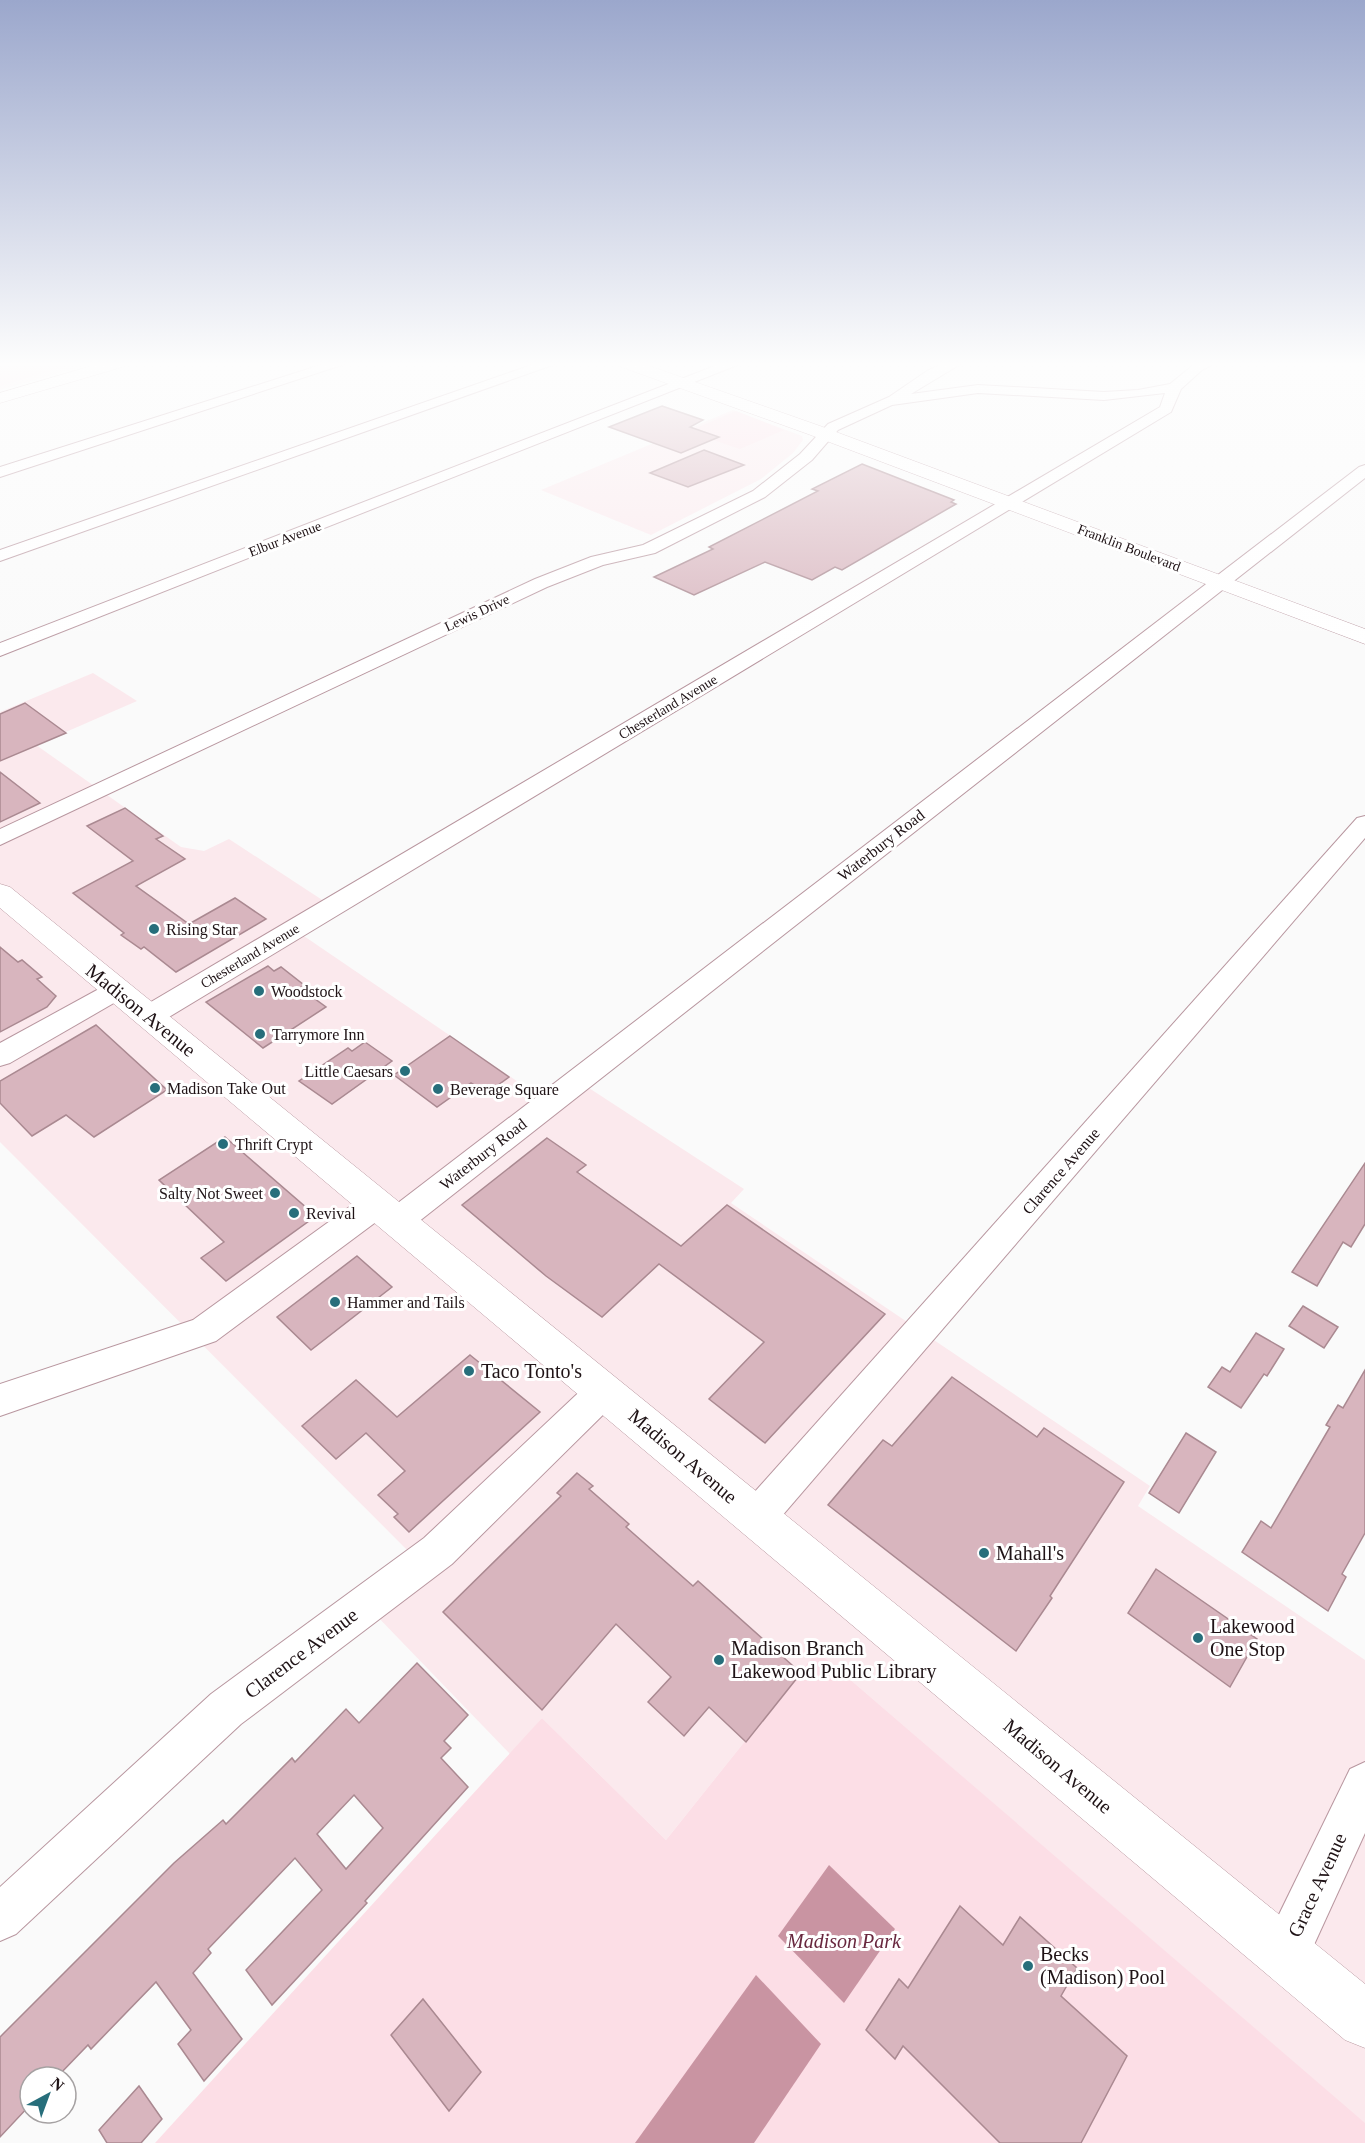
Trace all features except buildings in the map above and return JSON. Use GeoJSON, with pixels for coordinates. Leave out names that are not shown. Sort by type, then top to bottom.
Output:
{"type":"FeatureCollection","features":[{"type":"Feature","properties":{"kind":"street"},"geometry":{"type":"LineString","coordinates":[[0,472],[31,462]]}},
{"type":"Feature","properties":{"kind":"street"},"geometry":{"type":"LineString","coordinates":[[0,556],[268,462]]}},
{"type":"Feature","properties":{"kind":"street","name":"Elbur Avenue"},"geometry":{"type":"LineString","coordinates":[[0,650],[482,462]]}},
{"type":"Feature","properties":{"kind":"street","name":"Lewis Drive"},"geometry":{"type":"LineString","coordinates":[[0,837],[541,584],[597,561],[649,549],[759,494],[800,462]]}},
{"type":"Feature","properties":{"kind":"street","name":"Franklin Boulevard"},"geometry":{"type":"LineString","coordinates":[[900,462],[1365,637]]}},
{"type":"Feature","properties":{"kind":"street","name":"Chesterland Avenue"},"geometry":{"type":"LineString","coordinates":[[149,1016],[1077,462]]}},
{"type":"Feature","properties":{"kind":"street","name":"Waterbury Road"},"geometry":{"type":"LineString","coordinates":[[0,1400],[204,1331],[387,1212],[1365,470]]}},
{"type":"Feature","properties":{"kind":"street","name":"Clarence Avenue"},"geometry":{"type":"LineString","coordinates":[[756,1518],[1365,823]]}},
{"type":"Feature","properties":{"kind":"street","name":"Madison Avenue"},"geometry":{"type":"LineString","coordinates":[[0,893],[1365,2020]]}},
{"type":"Feature","properties":{"kind":"street"},"geometry":{"type":"LineString","coordinates":[[0,1056],[117,990]]}},
{"type":"Feature","properties":{"kind":"street","name":"Clarence Avenue"},"geometry":{"type":"LineString","coordinates":[[0,1918],[226,1709],[438,1551],[604,1391]]}},
{"type":"Feature","properties":{"kind":"street","name":"Grace Avenue"},"geometry":{"type":"LineString","coordinates":[[1285,1954],[1365,1784]]}},
{"type":"Feature","properties":{"kind":"shaded area"},"geometry":{"type":"Polygon","coordinates":[[[608,462],[782,462],[761,479],[651,535],[541,490],[608,462]]]}},
{"type":"Feature","properties":{"kind":"shaded area"},"geometry":{"type":"Polygon","coordinates":[[[93,673],[137,701],[36,745],[181,847],[204,851],[229,839],[336,909],[298,932],[530,1090],[545,1098],[572,1077],[744,1189],[731,1203],[1150,1486],[1138,1506],[1365,1660],[1365,2124],[817,1651],[666,1840],[542,1718],[511,1755],[373,1612],[428,1571],[0,1142],[0,712],[93,673]]]}},
{"type":"Feature","properties":{"kind":"shaded area"},"geometry":{"type":"Polygon","coordinates":[[[829,1865],[895,1929],[844,2003],[778,1936],[829,1865]]]}},
{"type":"Feature","properties":{"kind":"shaded area"},"geometry":{"type":"Polygon","coordinates":[[[756,1975],[821,2044],[754,2143],[635,2143],[756,1975]]]}},
{"type":"Feature","properties":{"kind":"green space","name":"Madison Park"},"geometry":{"type":"Polygon","coordinates":[[[817,1651],[1365,2123],[1365,2143],[155,2143],[542,1718],[666,1840],[817,1651]]]}},
{"type":"Feature","properties":{"kind":"place","name":"Rising Star"},"geometry":{"type":"Point","coordinates":[154,929]}},
{"type":"Feature","properties":{"kind":"place","name":"Woodstock"},"geometry":{"type":"Point","coordinates":[259,991]}},
{"type":"Feature","properties":{"kind":"place","name":"Tarrymore Inn"},"geometry":{"type":"Point","coordinates":[260,1034]}},
{"type":"Feature","properties":{"kind":"place","name":"Little Caesars"},"geometry":{"type":"Point","coordinates":[405,1071]}},
{"type":"Feature","properties":{"kind":"place","name":"Madison Take Out"},"geometry":{"type":"Point","coordinates":[155,1088]}},
{"type":"Feature","properties":{"kind":"place","name":"Beverage Square"},"geometry":{"type":"Point","coordinates":[438,1089]}},
{"type":"Feature","properties":{"kind":"place","name":"Thrift Crypt"},"geometry":{"type":"Point","coordinates":[223,1144]}},
{"type":"Feature","properties":{"kind":"place","name":"Salty Not Sweet"},"geometry":{"type":"Point","coordinates":[275,1193]}},
{"type":"Feature","properties":{"kind":"place","name":"Revival"},"geometry":{"type":"Point","coordinates":[294,1213]}},
{"type":"Feature","properties":{"kind":"place","name":"Hammer and Tails"},"geometry":{"type":"Point","coordinates":[335,1302]}},
{"type":"Feature","properties":{"kind":"place","name":"Taco Tonto's"},"geometry":{"type":"Point","coordinates":[469,1371]}},
{"type":"Feature","properties":{"kind":"place","name":"Mahall's"},"geometry":{"type":"Point","coordinates":[984,1553]}},
{"type":"Feature","properties":{"kind":"place","name":"Lakewood One Stop"},"geometry":{"type":"Point","coordinates":[1198,1638]}},
{"type":"Feature","properties":{"kind":"place","name":"Madison Branch Lakewood Public Library"},"geometry":{"type":"Point","coordinates":[719,1660]}},
{"type":"Feature","properties":{"kind":"place","name":"Becks (Madison) Pool"},"geometry":{"type":"Point","coordinates":[1028,1966]}}]}
